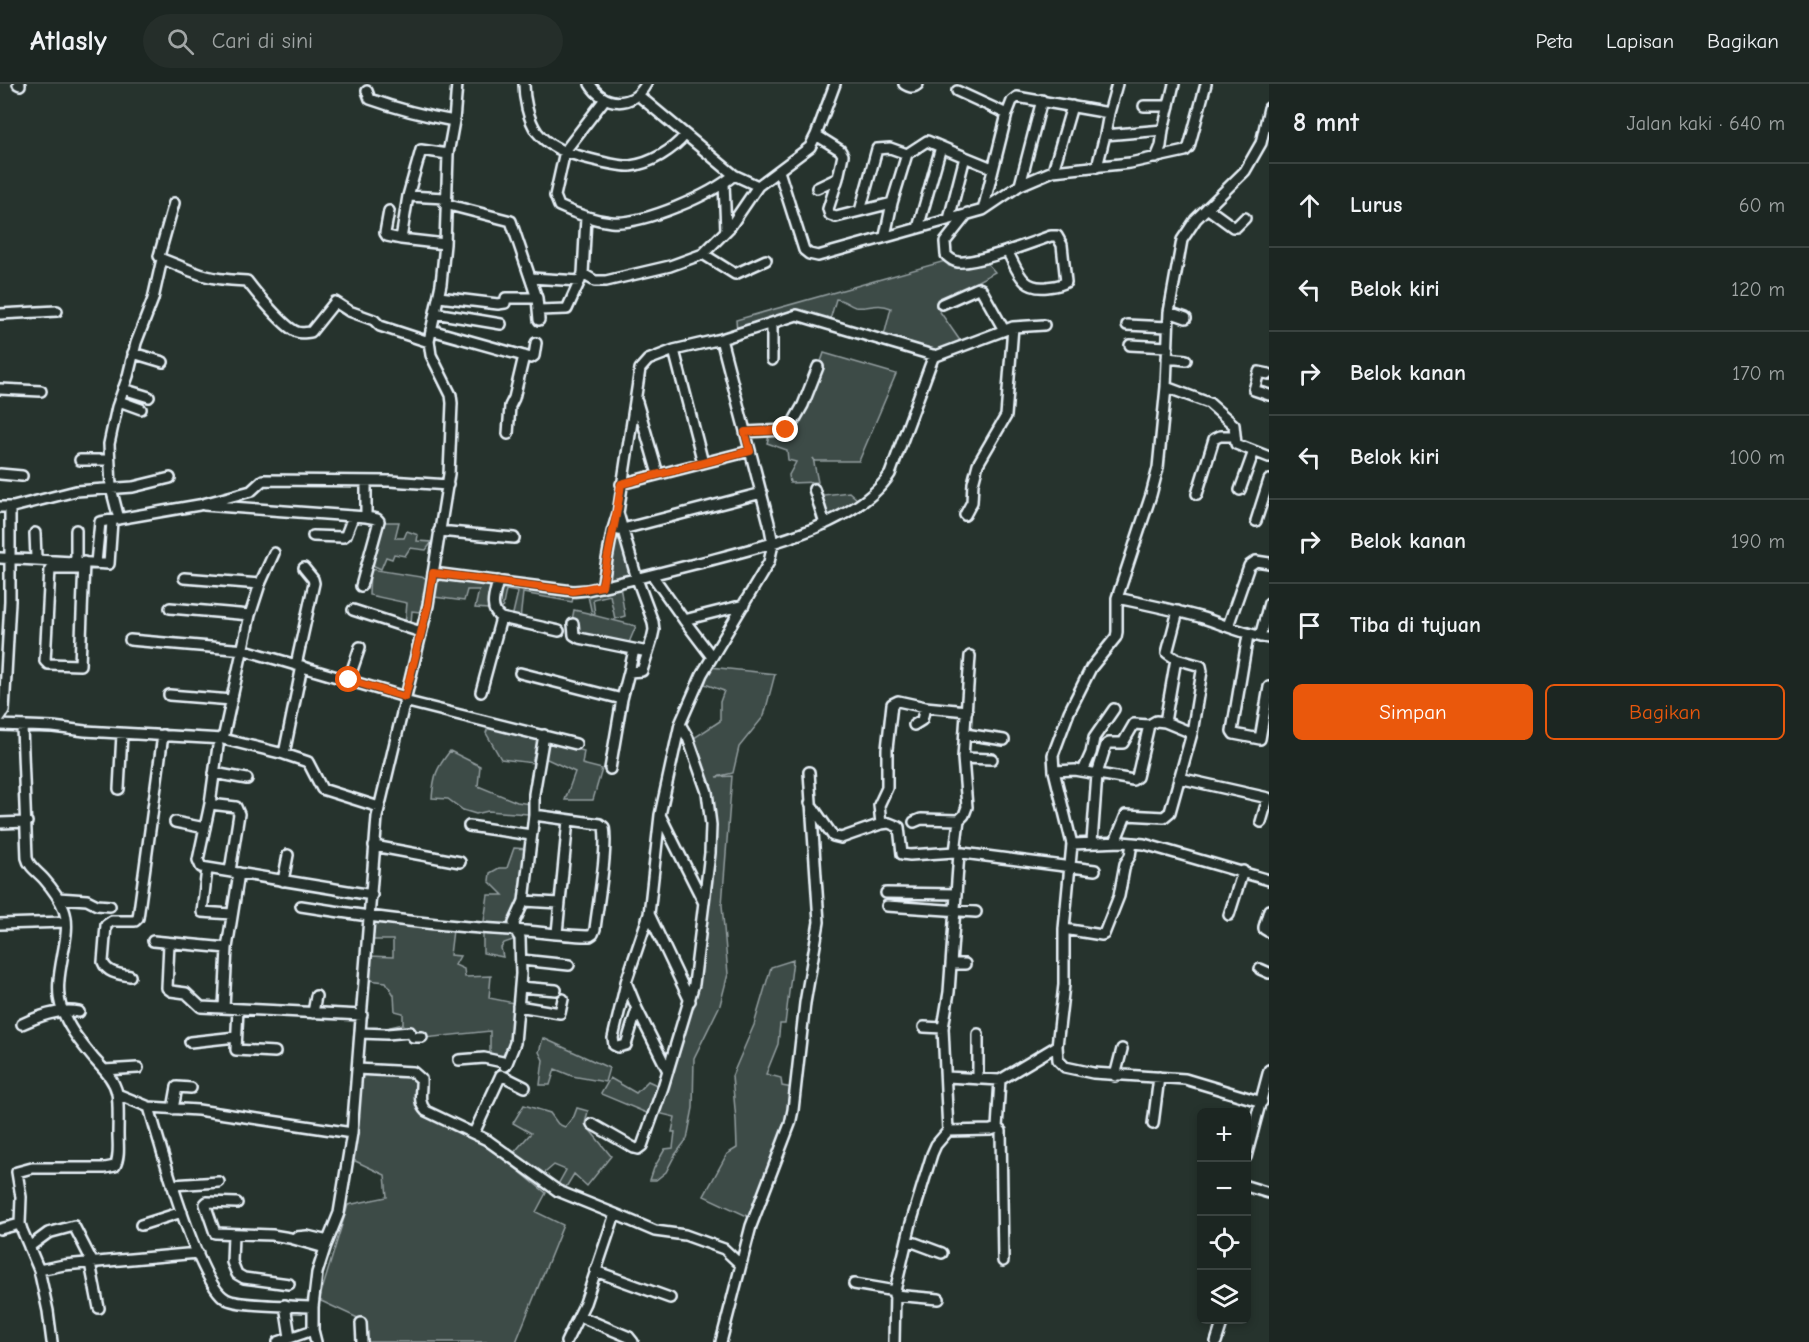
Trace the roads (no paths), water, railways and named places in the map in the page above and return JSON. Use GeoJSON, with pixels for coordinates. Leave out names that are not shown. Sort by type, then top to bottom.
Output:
{"type":"FeatureCollection","features":[{"type":"Feature","properties":{"kind":"street"},"geometry":{"type":"LineString","coordinates":[[316,1342],[313,1330],[313,1307],[317,1273],[344,1196],[352,1133],[379,807],[422,632],[448,485],[453,403],[431,355],[429,342],[439,297],[445,244],[448,154],[454,122],[457,84]]}},
{"type":"Feature","properties":{"kind":"street"},"geometry":{"type":"LineString","coordinates":[[524,84],[524,97],[537,132],[556,148],[565,151],[612,164],[629,166],[658,156],[679,142],[685,135]]}},
{"type":"Feature","properties":{"kind":"street"},"geometry":{"type":"LineString","coordinates":[[590,84],[605,99],[620,102],[638,95],[646,84]]}},
{"type":"Feature","properties":{"kind":"street"},"geometry":{"type":"LineString","coordinates":[[531,278],[581,278],[606,281],[670,266],[703,254],[726,231],[758,186],[810,147],[835,84]]}},
{"type":"Feature","properties":{"kind":"street"},"geometry":{"type":"LineString","coordinates":[[904,84],[914,87],[918,84]]}},
{"type":"Feature","properties":{"kind":"street"},"geometry":{"type":"LineString","coordinates":[[1097,167],[1117,84]]}},
{"type":"Feature","properties":{"kind":"street"},"geometry":{"type":"LineString","coordinates":[[1156,158],[1161,146],[1174,84]]}},
{"type":"Feature","properties":{"kind":"street"},"geometry":{"type":"LineString","coordinates":[[779,171],[805,252],[818,256],[983,210],[1020,185],[1053,171],[1097,167],[1185,151],[1188,148],[1206,84]]}},
{"type":"Feature","properties":{"kind":"street"},"geometry":{"type":"LineString","coordinates":[[367,91],[370,99],[412,113],[454,122]]}},
{"type":"Feature","properties":{"kind":"street"},"geometry":{"type":"LineString","coordinates":[[957,91],[1007,114]]}},
{"type":"Feature","properties":{"kind":"street"},"geometry":{"type":"LineString","coordinates":[[638,95],[734,175],[758,186]]}},
{"type":"Feature","properties":{"kind":"street"},"geometry":{"type":"LineString","coordinates":[[983,210],[1007,114],[1012,101],[1017,96],[1109,113]]}},
{"type":"Feature","properties":{"kind":"street"},"geometry":{"type":"LineString","coordinates":[[605,99],[565,151],[555,196],[559,206],[586,217],[612,222],[633,220],[699,197],[734,175]]}},
{"type":"Feature","properties":{"kind":"street"},"geometry":{"type":"LineString","coordinates":[[1020,185],[1042,100]]}},
{"type":"Feature","properties":{"kind":"street"},"geometry":{"type":"LineString","coordinates":[[1053,171],[1072,106]]}},
{"type":"Feature","properties":{"kind":"street"},"geometry":{"type":"LineString","coordinates":[[1144,106],[1169,106]]}},
{"type":"Feature","properties":{"kind":"street"},"geometry":{"type":"LineString","coordinates":[[1262,1102],[1185,1079],[1094,1074],[1065,1067],[1058,1060],[1057,1046],[1064,986],[1064,929],[1072,844],[1053,771],[1053,756],[1069,712],[1091,668],[1116,637],[1118,598],[1155,482],[1166,387],[1169,312],[1182,240],[1196,219],[1245,171],[1261,143],[1269,108]]}},
{"type":"Feature","properties":{"kind":"street"},"geometry":{"type":"LineString","coordinates":[[1105,135],[1163,130]]}},
{"type":"Feature","properties":{"kind":"street"},"geometry":{"type":"LineString","coordinates":[[816,135],[843,153],[828,209],[830,215],[836,217],[892,203]]}},
{"type":"Feature","properties":{"kind":"street"},"geometry":{"type":"LineString","coordinates":[[885,236],[907,154],[927,141],[992,168]]}},
{"type":"Feature","properties":{"kind":"street"},"geometry":{"type":"LineString","coordinates":[[918,228],[941,147]]}},
{"type":"Feature","properties":{"kind":"street"},"geometry":{"type":"LineString","coordinates":[[860,211],[877,149],[890,148],[907,154]]}},
{"type":"Feature","properties":{"kind":"street"},"geometry":{"type":"LineString","coordinates":[[401,239],[408,196],[421,150],[448,154]]}},
{"type":"Feature","properties":{"kind":"street"},"geometry":{"type":"LineString","coordinates":[[949,219],[965,157]]}},
{"type":"Feature","properties":{"kind":"street"},"geometry":{"type":"LineString","coordinates":[[817,188],[838,178]]}},
{"type":"Feature","properties":{"kind":"street"},"geometry":{"type":"LineString","coordinates":[[724,183],[726,231]]}},
{"type":"Feature","properties":{"kind":"street"},"geometry":{"type":"LineString","coordinates":[[408,196],[445,201],[511,221],[531,278],[539,314],[565,310],[581,278],[586,217]]}},
{"type":"Feature","properties":{"kind":"street"},"geometry":{"type":"LineString","coordinates":[[174,202],[159,256],[166,261],[231,282],[247,281],[281,319],[297,332],[311,332],[334,302],[349,311],[374,320],[380,326],[429,342]]}},
{"type":"Feature","properties":{"kind":"street"},"geometry":{"type":"LineString","coordinates":[[1207,208],[1233,227],[1245,218]]}},
{"type":"Feature","properties":{"kind":"street"},"geometry":{"type":"LineString","coordinates":[[389,211],[386,235],[445,244]]}},
{"type":"Feature","properties":{"kind":"street"},"geometry":{"type":"LineString","coordinates":[[968,213],[945,242],[946,255],[953,261],[962,262],[1007,251],[1051,236],[1059,237],[1062,245],[1065,284],[1043,288],[1029,286],[1024,283],[1007,251]]}},
{"type":"Feature","properties":{"kind":"street"},"geometry":{"type":"LineString","coordinates":[[76,530],[81,564],[80,665],[48,664],[45,661],[50,569],[81,564],[108,564],[116,520],[111,488],[109,444],[134,353],[166,261],[175,251]]}},
{"type":"Feature","properties":{"kind":"street"},"geometry":{"type":"LineString","coordinates":[[703,254],[735,274],[766,260]]}},
{"type":"Feature","properties":{"kind":"street"},"geometry":{"type":"LineString","coordinates":[[942,304],[978,288],[981,289],[1009,328],[1006,416],[978,464],[973,483],[972,502],[965,515]]}},
{"type":"Feature","properties":{"kind":"street"},"geometry":{"type":"LineString","coordinates":[[439,297],[498,304],[505,303],[506,298],[537,298]]}},
{"type":"Feature","properties":{"kind":"street"},"geometry":{"type":"LineString","coordinates":[[0,314],[57,311]]}},
{"type":"Feature","properties":{"kind":"street"},"geometry":{"type":"LineString","coordinates":[[1169,312],[1186,318]]}},
{"type":"Feature","properties":{"kind":"street"},"geometry":{"type":"LineString","coordinates":[[435,314],[501,324]]}},
{"type":"Feature","properties":{"kind":"street"},"geometry":{"type":"LineString","coordinates":[[602,586],[618,513],[640,369],[643,363],[674,350],[721,339],[801,315],[934,355],[1009,328],[1044,325]]}},
{"type":"Feature","properties":{"kind":"street"},"geometry":{"type":"LineString","coordinates":[[771,323],[772,360]]}},
{"type":"Feature","properties":{"kind":"street"},"geometry":{"type":"LineString","coordinates":[[1127,325],[1168,327]]}},
{"type":"Feature","properties":{"kind":"street"},"geometry":{"type":"LineString","coordinates":[[431,330],[524,356],[533,357],[536,344]]}},
{"type":"Feature","properties":{"kind":"street"},"geometry":{"type":"LineString","coordinates":[[636,1009],[626,1045],[618,1047],[614,1045],[613,1038],[626,982],[648,914],[660,814],[680,724],[702,674],[769,562],[773,544],[762,493],[721,339]]}},
{"type":"Feature","properties":{"kind":"street"},"geometry":{"type":"LineString","coordinates":[[1130,345],[1168,347]]}},
{"type":"Feature","properties":{"kind":"street"},"geometry":{"type":"LineString","coordinates":[[674,350],[703,463]]}},
{"type":"Feature","properties":{"kind":"street"},"geometry":{"type":"LineString","coordinates":[[134,353],[163,362]]}},
{"type":"Feature","properties":{"kind":"street"},"geometry":{"type":"LineString","coordinates":[[433,573],[573,591],[637,579],[773,544],[825,524],[855,506],[884,483],[890,474],[934,355]]}},
{"type":"Feature","properties":{"kind":"street"},"geometry":{"type":"LineString","coordinates":[[508,434],[510,406],[524,356]]}},
{"type":"Feature","properties":{"kind":"street"},"geometry":{"type":"LineString","coordinates":[[1167,358],[1186,360]]}},
{"type":"Feature","properties":{"kind":"street"},"geometry":{"type":"LineString","coordinates":[[745,432],[790,428],[804,405],[818,367]]}},
{"type":"Feature","properties":{"kind":"street"},"geometry":{"type":"LineString","coordinates":[[1269,374],[1259,372],[1254,390],[1269,395]]}},
{"type":"Feature","properties":{"kind":"street"},"geometry":{"type":"LineString","coordinates":[[1166,387],[1211,404],[1234,425],[1236,444],[1269,457]]}},
{"type":"Feature","properties":{"kind":"street"},"geometry":{"type":"LineString","coordinates":[[0,388],[41,392]]}},
{"type":"Feature","properties":{"kind":"street"},"geometry":{"type":"LineString","coordinates":[[123,389],[149,397]]}},
{"type":"Feature","properties":{"kind":"street"},"geometry":{"type":"LineString","coordinates":[[636,399],[658,474]]}},
{"type":"Feature","properties":{"kind":"street"},"geometry":{"type":"LineString","coordinates":[[119,401],[141,409]]}},
{"type":"Feature","properties":{"kind":"street"},"geometry":{"type":"LineString","coordinates":[[1197,495],[1214,439],[1220,436],[1234,436]]}},
{"type":"Feature","properties":{"kind":"street"},"geometry":{"type":"LineString","coordinates":[[621,484],[750,451]]}},
{"type":"Feature","properties":{"kind":"street"},"geometry":{"type":"LineString","coordinates":[[1240,490],[1254,451]]}},
{"type":"Feature","properties":{"kind":"street"},"geometry":{"type":"LineString","coordinates":[[80,460],[109,460]]}},
{"type":"Feature","properties":{"kind":"street"},"geometry":{"type":"LineString","coordinates":[[0,474],[22,476]]}},
{"type":"Feature","properties":{"kind":"street"},"geometry":{"type":"LineString","coordinates":[[0,507],[13,507],[73,491],[133,487],[170,478]]}},
{"type":"Feature","properties":{"kind":"street"},"geometry":{"type":"LineString","coordinates":[[116,520],[199,505],[251,491],[263,480],[448,485]]}},
{"type":"Feature","properties":{"kind":"street"},"geometry":{"type":"LineString","coordinates":[[1256,520],[1269,480]]}},
{"type":"Feature","properties":{"kind":"street"},"geometry":{"type":"LineString","coordinates":[[366,481],[366,517]]}},
{"type":"Feature","properties":{"kind":"street"},"geometry":{"type":"LineString","coordinates":[[814,489],[825,524]]}},
{"type":"Feature","properties":{"kind":"street"},"geometry":{"type":"LineString","coordinates":[[612,532],[762,493]]}},
{"type":"Feature","properties":{"kind":"street"},"geometry":{"type":"LineString","coordinates":[[199,505],[377,519],[379,521],[361,586]]}},
{"type":"Feature","properties":{"kind":"street"},"geometry":{"type":"LineString","coordinates":[[0,717],[4,711],[11,558],[10,512]]}},
{"type":"Feature","properties":{"kind":"street"},"geometry":{"type":"LineString","coordinates":[[618,513],[654,630],[642,671],[629,672]]}},
{"type":"Feature","properties":{"kind":"street"},"geometry":{"type":"LineString","coordinates":[[313,536],[343,537],[353,517]]}},
{"type":"Feature","properties":{"kind":"street"},"geometry":{"type":"LineString","coordinates":[[439,531],[514,538]]}},
{"type":"Feature","properties":{"kind":"street"},"geometry":{"type":"LineString","coordinates":[[35,533],[36,558]]}},
{"type":"Feature","properties":{"kind":"street"},"geometry":{"type":"LineString","coordinates":[[274,553],[260,584],[250,615],[214,773],[198,864],[201,867],[372,895]]}},
{"type":"Feature","properties":{"kind":"street"},"geometry":{"type":"LineString","coordinates":[[0,558],[36,558],[81,564]]}},
{"type":"Feature","properties":{"kind":"street"},"geometry":{"type":"LineString","coordinates":[[1228,626],[1249,566],[1256,561],[1269,563]]}},
{"type":"Feature","properties":{"kind":"street"},"geometry":{"type":"LineString","coordinates":[[284,754],[314,583],[303,568]]}},
{"type":"Feature","properties":{"kind":"street"},"geometry":{"type":"LineString","coordinates":[[652,575],[712,657]]}},
{"type":"Feature","properties":{"kind":"street"},"geometry":{"type":"LineString","coordinates":[[184,578],[260,584]]}},
{"type":"Feature","properties":{"kind":"street"},"geometry":{"type":"LineString","coordinates":[[498,581],[493,607],[495,614],[501,618],[559,631]]}},
{"type":"Feature","properties":{"kind":"street"},"geometry":{"type":"LineString","coordinates":[[1118,598],[1178,611],[1228,626],[1248,635],[1264,638],[1269,603]]}},
{"type":"Feature","properties":{"kind":"street"},"geometry":{"type":"LineString","coordinates":[[684,620],[744,605]]}},
{"type":"Feature","properties":{"kind":"street"},"geometry":{"type":"LineString","coordinates":[[170,608],[250,615]]}},
{"type":"Feature","properties":{"kind":"street"},"geometry":{"type":"LineString","coordinates":[[353,610],[422,632]]}},
{"type":"Feature","properties":{"kind":"street"},"geometry":{"type":"LineString","coordinates":[[1115,842],[1126,815],[1167,816],[1192,733],[1202,668],[1176,659],[1167,653],[1178,611]]}},
{"type":"Feature","properties":{"kind":"street"},"geometry":{"type":"LineString","coordinates":[[481,692],[501,618]]}},
{"type":"Feature","properties":{"kind":"street"},"geometry":{"type":"LineString","coordinates":[[573,624],[574,635],[648,652]]}},
{"type":"Feature","properties":{"kind":"street"},"geometry":{"type":"LineString","coordinates":[[1248,635],[1232,731],[1234,734],[1265,740],[1269,687]]}},
{"type":"Feature","properties":{"kind":"street"},"geometry":{"type":"LineString","coordinates":[[130,640],[242,649],[405,699],[576,744]]}},
{"type":"Feature","properties":{"kind":"street"},"geometry":{"type":"LineString","coordinates":[[349,680],[360,647]]}},
{"type":"Feature","properties":{"kind":"street"},"geometry":{"type":"LineString","coordinates":[[610,769],[622,699],[634,650]]}},
{"type":"Feature","properties":{"kind":"street"},"geometry":{"type":"LineString","coordinates":[[894,1342],[895,1293],[907,1240],[932,1154],[936,1145],[948,1131],[944,1029],[949,992],[960,820],[967,807],[963,758],[970,656]]}},
{"type":"Feature","properties":{"kind":"street"},"geometry":{"type":"LineString","coordinates":[[1165,722],[1176,659]]}},
{"type":"Feature","properties":{"kind":"street"},"geometry":{"type":"LineString","coordinates":[[520,673],[622,699]]}},
{"type":"Feature","properties":{"kind":"street"},"geometry":{"type":"LineString","coordinates":[[169,695],[232,700]]}},
{"type":"Feature","properties":{"kind":"street"},"geometry":{"type":"LineString","coordinates":[[881,824],[879,806],[887,788],[887,749],[892,705],[898,701],[926,707],[967,711]]}},
{"type":"Feature","properties":{"kind":"street"},"geometry":{"type":"LineString","coordinates":[[914,725],[922,720],[926,707]]}},
{"type":"Feature","properties":{"kind":"street"},"geometry":{"type":"LineString","coordinates":[[1083,771],[1091,753],[1094,738],[1114,709]]}},
{"type":"Feature","properties":{"kind":"street"},"geometry":{"type":"LineString","coordinates":[[1092,842],[1096,774],[1107,744],[1123,743],[1134,724],[1149,725],[1156,721],[1165,722],[1192,733]]}},
{"type":"Feature","properties":{"kind":"street"},"geometry":{"type":"LineString","coordinates":[[592,1124],[638,1149],[645,1139],[690,1001],[710,853],[711,825],[702,773],[680,724]]}},
{"type":"Feature","properties":{"kind":"street"},"geometry":{"type":"LineString","coordinates":[[0,725],[163,735],[284,754],[308,762],[322,789],[379,807]]}},
{"type":"Feature","properties":{"kind":"street"},"geometry":{"type":"LineString","coordinates":[[1053,771],[1083,771],[1136,779],[1149,725]]}},
{"type":"Feature","properties":{"kind":"street"},"geometry":{"type":"LineString","coordinates":[[22,727],[28,863],[44,878],[58,898],[66,922],[58,986],[63,1012],[86,1041],[113,1083],[117,1094],[117,1164],[105,1168],[61,1167],[20,1170],[17,1173],[21,1197],[20,1224],[39,1270],[52,1342]]}},
{"type":"Feature","properties":{"kind":"street"},"geometry":{"type":"LineString","coordinates":[[119,789],[123,734]]}},
{"type":"Feature","properties":{"kind":"street"},"geometry":{"type":"LineString","coordinates":[[965,734],[1004,740]]}},
{"type":"Feature","properties":{"kind":"street"},"geometry":{"type":"LineString","coordinates":[[130,976],[110,972],[105,967],[103,962],[106,925],[112,921],[135,921],[138,918],[163,735]]}},
{"type":"Feature","properties":{"kind":"street"},"geometry":{"type":"LineString","coordinates":[[513,930],[516,917],[524,901],[534,815],[534,794],[544,735]]}},
{"type":"Feature","properties":{"kind":"street"},"geometry":{"type":"LineString","coordinates":[[963,758],[993,759]]}},
{"type":"Feature","properties":{"kind":"street"},"geometry":{"type":"LineString","coordinates":[[721,1342],[751,1226],[790,1124],[793,1110],[805,1002],[819,922],[809,772]]}},
{"type":"Feature","properties":{"kind":"street"},"geometry":{"type":"LineString","coordinates":[[214,773],[247,779]]}},
{"type":"Feature","properties":{"kind":"street"},"geometry":{"type":"LineString","coordinates":[[1179,778],[1268,798],[1261,822]]}},
{"type":"Feature","properties":{"kind":"street"},"geometry":{"type":"LineString","coordinates":[[810,802],[833,836],[841,838],[881,824],[899,827],[904,855],[957,853],[1095,870]]}},
{"type":"Feature","properties":{"kind":"street"},"geometry":{"type":"LineString","coordinates":[[210,804],[236,807],[239,814],[224,1008]]}},
{"type":"Feature","properties":{"kind":"street"},"geometry":{"type":"LineString","coordinates":[[660,814],[703,901]]}},
{"type":"Feature","properties":{"kind":"street"},"geometry":{"type":"LineString","coordinates":[[301,906],[369,917],[587,936],[593,934],[601,879],[604,827],[596,823],[534,815]]}},
{"type":"Feature","properties":{"kind":"street"},"geometry":{"type":"LineString","coordinates":[[914,822],[921,819],[960,820]]}},
{"type":"Feature","properties":{"kind":"street"},"geometry":{"type":"LineString","coordinates":[[557,933],[568,820]]}},
{"type":"Feature","properties":{"kind":"street"},"geometry":{"type":"LineString","coordinates":[[0,823],[27,822]]}},
{"type":"Feature","properties":{"kind":"street"},"geometry":{"type":"LineString","coordinates":[[175,822],[205,828]]}},
{"type":"Feature","properties":{"kind":"street"},"geometry":{"type":"LineString","coordinates":[[469,826],[531,835]]}},
{"type":"Feature","properties":{"kind":"street"},"geometry":{"type":"LineString","coordinates":[[1072,844],[1115,842],[1159,847],[1269,880]]}},
{"type":"Feature","properties":{"kind":"street"},"geometry":{"type":"LineString","coordinates":[[1064,929],[1104,934],[1119,896],[1132,843]]}},
{"type":"Feature","properties":{"kind":"street"},"geometry":{"type":"LineString","coordinates":[[374,846],[460,862]]}},
{"type":"Feature","properties":{"kind":"street"},"geometry":{"type":"LineString","coordinates":[[283,881],[288,855]]}},
{"type":"Feature","properties":{"kind":"street"},"geometry":{"type":"LineString","coordinates":[[207,868],[202,912],[231,914]]}},
{"type":"Feature","properties":{"kind":"street"},"geometry":{"type":"LineString","coordinates":[[1229,915],[1243,871]]}},
{"type":"Feature","properties":{"kind":"street"},"geometry":{"type":"LineString","coordinates":[[886,893],[956,894]]}},
{"type":"Feature","properties":{"kind":"street"},"geometry":{"type":"LineString","coordinates":[[58,898],[87,900],[98,905],[110,906]]}},
{"type":"Feature","properties":{"kind":"street"},"geometry":{"type":"LineString","coordinates":[[524,901],[559,903]]}},
{"type":"Feature","properties":{"kind":"street"},"geometry":{"type":"LineString","coordinates":[[887,906],[976,912]]}},
{"type":"Feature","properties":{"kind":"street"},"geometry":{"type":"LineString","coordinates":[[1269,910],[1264,929],[1269,932]]}},
{"type":"Feature","properties":{"kind":"street"},"geometry":{"type":"LineString","coordinates":[[648,914],[690,1001]]}},
{"type":"Feature","properties":{"kind":"street"},"geometry":{"type":"LineString","coordinates":[[0,924],[66,922]]}},
{"type":"Feature","properties":{"kind":"street"},"geometry":{"type":"LineString","coordinates":[[474,1133],[515,1043],[522,960],[520,938],[513,930]]}},
{"type":"Feature","properties":{"kind":"street"},"geometry":{"type":"LineString","coordinates":[[153,941],[227,948]]}},
{"type":"Feature","properties":{"kind":"street"},"geometry":{"type":"LineString","coordinates":[[169,943],[169,990],[186,993],[201,1007],[362,1015]]}},
{"type":"Feature","properties":{"kind":"street"},"geometry":{"type":"LineString","coordinates":[[522,960],[569,965]]}},
{"type":"Feature","properties":{"kind":"street"},"geometry":{"type":"LineString","coordinates":[[951,964],[965,964]]}},
{"type":"Feature","properties":{"kind":"street"},"geometry":{"type":"LineString","coordinates":[[626,982],[636,1009],[668,1071]]}},
{"type":"Feature","properties":{"kind":"street"},"geometry":{"type":"LineString","coordinates":[[520,987],[556,990]]}},
{"type":"Feature","properties":{"kind":"street"},"geometry":{"type":"LineString","coordinates":[[314,1013],[316,996]]}},
{"type":"Feature","properties":{"kind":"street"},"geometry":{"type":"LineString","coordinates":[[518,1006],[560,1013],[563,999]]}},
{"type":"Feature","properties":{"kind":"street"},"geometry":{"type":"LineString","coordinates":[[238,1009],[236,1050],[275,1052]]}},
{"type":"Feature","properties":{"kind":"street"},"geometry":{"type":"LineString","coordinates":[[22,1024],[32,1019],[63,1012],[79,1012]]}},
{"type":"Feature","properties":{"kind":"street"},"geometry":{"type":"LineString","coordinates":[[924,1027],[944,1029]]}},
{"type":"Feature","properties":{"kind":"street"},"geometry":{"type":"LineString","coordinates":[[360,1033],[410,1032],[413,1037],[422,1037]]}},
{"type":"Feature","properties":{"kind":"street"},"geometry":{"type":"LineString","coordinates":[[978,1034],[978,1079]]}},
{"type":"Feature","properties":{"kind":"street"},"geometry":{"type":"LineString","coordinates":[[190,1042],[236,1037]]}},
{"type":"Feature","properties":{"kind":"street"},"geometry":{"type":"LineString","coordinates":[[947,1077],[1000,1080],[1057,1046]]}},
{"type":"Feature","properties":{"kind":"street"},"geometry":{"type":"LineString","coordinates":[[1115,1076],[1122,1049]]}},
{"type":"Feature","properties":{"kind":"street"},"geometry":{"type":"LineString","coordinates":[[459,1060],[484,1058],[507,1063]]}},
{"type":"Feature","properties":{"kind":"street"},"geometry":{"type":"LineString","coordinates":[[104,1070],[138,1068]]}},
{"type":"Feature","properties":{"kind":"street"},"geometry":{"type":"LineString","coordinates":[[357,1069],[413,1072],[421,1079],[420,1096],[423,1107],[474,1133],[508,1154],[558,1191],[655,1231],[685,1235],[724,1249],[740,1264]]}},
{"type":"Feature","properties":{"kind":"street"},"geometry":{"type":"LineString","coordinates":[[1251,1140],[1269,1070]]}},
{"type":"Feature","properties":{"kind":"street"},"geometry":{"type":"LineString","coordinates":[[501,1075],[525,1087]]}},
{"type":"Feature","properties":{"kind":"street"},"geometry":{"type":"LineString","coordinates":[[1153,1124],[1160,1077]]}},
{"type":"Feature","properties":{"kind":"street"},"geometry":{"type":"LineString","coordinates":[[1000,1080],[997,1128],[1000,1131],[1003,1261]]}},
{"type":"Feature","properties":{"kind":"street"},"geometry":{"type":"LineString","coordinates":[[172,1109],[177,1087],[191,1088]]}},
{"type":"Feature","properties":{"kind":"street"},"geometry":{"type":"LineString","coordinates":[[117,1094],[149,1107],[198,1110],[352,1133]]}},
{"type":"Feature","properties":{"kind":"street"},"geometry":{"type":"LineString","coordinates":[[149,1107],[172,1185],[198,1253],[209,1279],[225,1299],[233,1302],[313,1307]]}},
{"type":"Feature","properties":{"kind":"street"},"geometry":{"type":"LineString","coordinates":[[948,1131],[997,1128]]}},
{"type":"Feature","properties":{"kind":"street"},"geometry":{"type":"LineString","coordinates":[[172,1185],[219,1182]]}},
{"type":"Feature","properties":{"kind":"street"},"geometry":{"type":"LineString","coordinates":[[1251,1188],[1269,1193]]}},
{"type":"Feature","properties":{"kind":"street"},"geometry":{"type":"LineString","coordinates":[[237,1203],[212,1201],[205,1204],[214,1233],[258,1233],[290,1238],[307,1236],[326,1244]]}},
{"type":"Feature","properties":{"kind":"street"},"geometry":{"type":"LineString","coordinates":[[141,1225],[182,1212]]}},
{"type":"Feature","properties":{"kind":"street"},"geometry":{"type":"LineString","coordinates":[[566,1342],[579,1316],[615,1214]]}},
{"type":"Feature","properties":{"kind":"street"},"geometry":{"type":"LineString","coordinates":[[0,1229],[20,1224]]}},
{"type":"Feature","properties":{"kind":"street"},"geometry":{"type":"LineString","coordinates":[[29,1247],[52,1232],[74,1226],[91,1263],[99,1308]]}},
{"type":"Feature","properties":{"kind":"street"},"geometry":{"type":"LineString","coordinates":[[232,1234],[232,1262],[237,1274],[244,1278],[289,1284]]}},
{"type":"Feature","properties":{"kind":"street"},"geometry":{"type":"LineString","coordinates":[[907,1240],[942,1253]]}},
{"type":"Feature","properties":{"kind":"street"},"geometry":{"type":"LineString","coordinates":[[39,1270],[198,1253]]}},
{"type":"Feature","properties":{"kind":"street"},"geometry":{"type":"LineString","coordinates":[[595,1271],[670,1298]]}},
{"type":"Feature","properties":{"kind":"street"},"geometry":{"type":"LineString","coordinates":[[854,1284],[939,1299]]}},
{"type":"Feature","properties":{"kind":"street"},"geometry":{"type":"LineString","coordinates":[[285,1305],[290,1337]]}},
{"type":"Feature","properties":{"kind":"street"},"geometry":{"type":"LineString","coordinates":[[579,1316],[628,1337],[633,1342]]}},
{"type":"Feature","properties":{"kind":"street"},"geometry":{"type":"LineString","coordinates":[[361,1323],[362,1342]]}},
{"type":"Feature","properties":{"kind":"street"},"geometry":{"type":"LineString","coordinates":[[1216,1342],[1222,1324]]}},
{"type":"Feature","properties":{"kind":"street"},"geometry":{"type":"LineString","coordinates":[[278,1342],[313,1330]]}}]}
